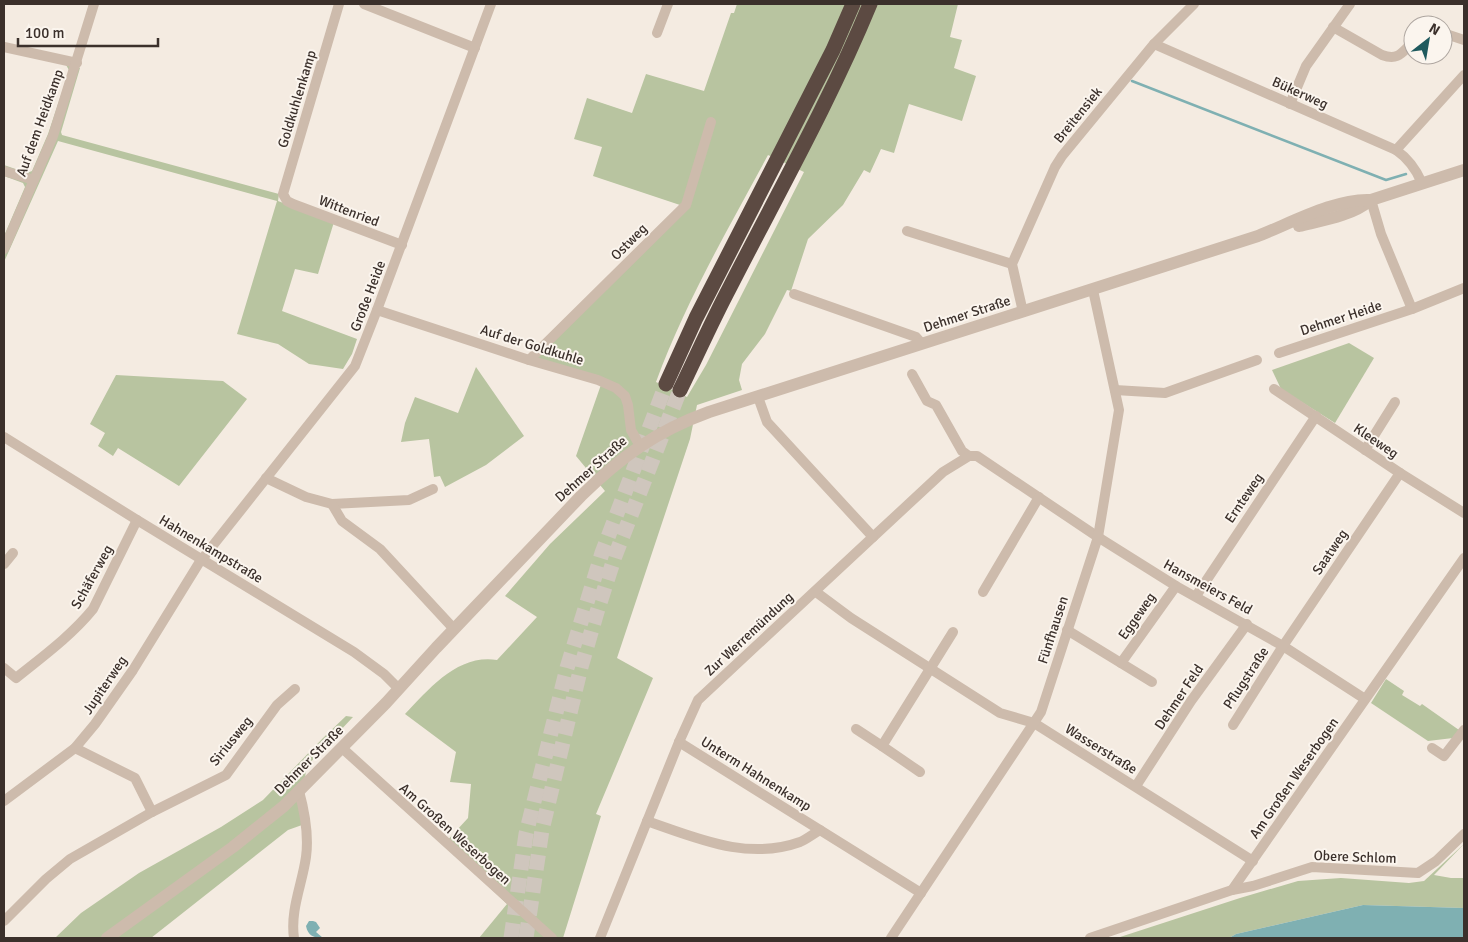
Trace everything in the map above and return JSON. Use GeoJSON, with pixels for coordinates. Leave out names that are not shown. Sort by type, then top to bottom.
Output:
{"type":"FeatureCollection","features":[{"type":"Feature","properties":{"kind":"highway"},"geometry":{"type":"LineString","coordinates":[[852,4],[829,58],[705,302],[673,387],[728,289],[827,100],[852,48],[870,4]]}},
{"type":"Feature","properties":{"kind":"street","name":"Auf dem Heidkamp"},"geometry":{"type":"LineString","coordinates":[[4,249],[53,136],[94,4]]}},
{"type":"Feature","properties":{"kind":"street","name":"Goldkuhlenkamp"},"geometry":{"type":"LineString","coordinates":[[286,201],[283,194],[284,189],[339,4]]}},
{"type":"Feature","properties":{"kind":"street"},"geometry":{"type":"LineString","coordinates":[[364,4],[474,48]]}},
{"type":"Feature","properties":{"kind":"street","name":"Große Heide"},"geometry":{"type":"LineString","coordinates":[[202,559],[355,366],[491,4]]}},
{"type":"Feature","properties":{"kind":"street"},"geometry":{"type":"LineString","coordinates":[[657,33],[668,4]]}},
{"type":"Feature","properties":{"kind":"street","name":"Breitensiek"},"geometry":{"type":"LineString","coordinates":[[1012,264],[1062,156],[1154,44],[1194,4]]}},
{"type":"Feature","properties":{"kind":"street"},"geometry":{"type":"LineString","coordinates":[[1290,104],[1306,66],[1350,4]]}},
{"type":"Feature","properties":{"kind":"street"},"geometry":{"type":"LineString","coordinates":[[1333,27],[1382,56],[1397,57],[1403,51]]}},
{"type":"Feature","properties":{"kind":"street","name":"Bükerweg"},"geometry":{"type":"LineString","coordinates":[[1154,44],[1396,150],[1413,165],[1422,183]]}},
{"type":"Feature","properties":{"kind":"street"},"geometry":{"type":"LineString","coordinates":[[4,47],[77,63]]}},
{"type":"Feature","properties":{"kind":"street"},"geometry":{"type":"LineString","coordinates":[[1396,150],[1464,75]]}},
{"type":"Feature","properties":{"kind":"street","name":"Ostweg"},"geometry":{"type":"LineString","coordinates":[[529,360],[686,205],[711,122]]}},
{"type":"Feature","properties":{"kind":"street"},"geometry":{"type":"LineString","coordinates":[[4,170],[34,180]]}},
{"type":"Feature","properties":{"kind":"street","name":"Dehmer Straße"},"geometry":{"type":"LineString","coordinates":[[107,938],[284,806],[400,689],[454,628],[581,496],[602,476],[640,446],[661,433],[690,419],[1258,236],[1336,204],[1360,199],[1371,200],[1464,170]]}},
{"type":"Feature","properties":{"kind":"street"},"geometry":{"type":"LineString","coordinates":[[1371,200],[1381,234],[1412,309]]}},
{"type":"Feature","properties":{"kind":"street","name":"Wittenried"},"geometry":{"type":"LineString","coordinates":[[286,201],[402,245]]}},
{"type":"Feature","properties":{"kind":"street"},"geometry":{"type":"LineString","coordinates":[[907,232],[1012,264],[1023,312]]}},
{"type":"Feature","properties":{"kind":"street","name":"Dehmer Heide"},"geometry":{"type":"LineString","coordinates":[[1279,353],[1412,309],[1464,288]]}},
{"type":"Feature","properties":{"kind":"street","name":"Fünfhausen"},"geometry":{"type":"LineString","coordinates":[[891,938],[1041,712],[1098,537],[1118,410],[1093,290]]}},
{"type":"Feature","properties":{"kind":"street"},"geometry":{"type":"LineString","coordinates":[[794,294],[916,337],[922,344]]}},
{"type":"Feature","properties":{"kind":"street","name":"Auf der Goldkuhle"},"geometry":{"type":"LineString","coordinates":[[377,310],[529,360],[598,380],[616,388],[625,396],[631,430],[640,446]]}},
{"type":"Feature","properties":{"kind":"street"},"geometry":{"type":"LineString","coordinates":[[1115,390],[1165,393],[1257,360]]}},
{"type":"Feature","properties":{"kind":"street"},"geometry":{"type":"LineString","coordinates":[[758,397],[767,422],[873,537],[943,472],[969,456],[962,451],[936,405],[927,401],[912,374]]}},
{"type":"Feature","properties":{"kind":"street","name":"Kleeweg"},"geometry":{"type":"LineString","coordinates":[[1274,389],[1400,474],[1464,513]]}},
{"type":"Feature","properties":{"kind":"street"},"geometry":{"type":"LineString","coordinates":[[1365,450],[1395,402]]}},
{"type":"Feature","properties":{"kind":"street","name":"Ernteweg"},"geometry":{"type":"LineString","coordinates":[[1196,596],[1316,416]]}},
{"type":"Feature","properties":{"kind":"street","name":"Hahnenkampstraße"},"geometry":{"type":"LineString","coordinates":[[4,437],[354,652],[384,674],[400,689]]}},
{"type":"Feature","properties":{"kind":"street","name":"Hansmeiers Feld"},"geometry":{"type":"LineString","coordinates":[[969,456],[977,456],[1098,537],[1176,586],[1247,624],[1365,699]]}},
{"type":"Feature","properties":{"kind":"street","name":"Saatweg"},"geometry":{"type":"LineString","coordinates":[[1283,646],[1400,474]]}},
{"type":"Feature","properties":{"kind":"street"},"geometry":{"type":"LineString","coordinates":[[266,478],[306,498],[345,505],[410,500],[433,489]]}},
{"type":"Feature","properties":{"kind":"street"},"geometry":{"type":"LineString","coordinates":[[984,592],[1039,497]]}},
{"type":"Feature","properties":{"kind":"street"},"geometry":{"type":"LineString","coordinates":[[332,504],[342,521],[380,550],[454,628]]}},
{"type":"Feature","properties":{"kind":"street","name":"Schäferweg"},"geometry":{"type":"LineString","coordinates":[[4,668],[16,678],[52,649],[92,610],[137,520]]}},
{"type":"Feature","properties":{"kind":"street","name":"Zur Werremündung"},"geometry":{"type":"LineString","coordinates":[[600,938],[679,742],[698,700],[873,537]]}},
{"type":"Feature","properties":{"kind":"street"},"geometry":{"type":"LineString","coordinates":[[4,564],[13,553]]}},
{"type":"Feature","properties":{"kind":"street","name":"Am Großen Weserbogen"},"geometry":{"type":"LineString","coordinates":[[1232,890],[1464,558]]}},
{"type":"Feature","properties":{"kind":"street","name":"Jupiterweg"},"geometry":{"type":"LineString","coordinates":[[4,801],[75,748],[95,724],[132,670],[202,559]]}},
{"type":"Feature","properties":{"kind":"street","name":"Eggeweg"},"geometry":{"type":"LineString","coordinates":[[1121,663],[1176,586]]}},
{"type":"Feature","properties":{"kind":"street","name":"Wasserstraße"},"geometry":{"type":"LineString","coordinates":[[816,592],[851,618],[1000,713],[1034,723],[1253,861]]}},
{"type":"Feature","properties":{"kind":"street","name":"Dehmer Feld"},"geometry":{"type":"LineString","coordinates":[[1136,786],[1191,701],[1247,624]]}},
{"type":"Feature","properties":{"kind":"street"},"geometry":{"type":"LineString","coordinates":[[1067,630],[1152,682]]}},
{"type":"Feature","properties":{"kind":"street"},"geometry":{"type":"LineString","coordinates":[[882,746],[952,632]]}},
{"type":"Feature","properties":{"kind":"street","name":"Pflugstraße"},"geometry":{"type":"LineString","coordinates":[[1233,724],[1283,646]]}},
{"type":"Feature","properties":{"kind":"street","name":"Siriusweg"},"geometry":{"type":"LineString","coordinates":[[4,921],[46,879],[70,859],[152,812],[226,775],[278,705],[295,689]]}},
{"type":"Feature","properties":{"kind":"street"},"geometry":{"type":"LineString","coordinates":[[856,730],[920,772]]}},
{"type":"Feature","properties":{"kind":"street"},"geometry":{"type":"LineString","coordinates":[[1432,748],[1444,756],[1464,730]]}},
{"type":"Feature","properties":{"kind":"street","name":"Unterm Hahnenkamp"},"geometry":{"type":"LineString","coordinates":[[679,742],[922,893]]}},
{"type":"Feature","properties":{"kind":"street"},"geometry":{"type":"LineString","coordinates":[[75,748],[135,778],[152,812]]}},
{"type":"Feature","properties":{"kind":"street","name":"Am Großen Weserbogen"},"geometry":{"type":"LineString","coordinates":[[342,748],[552,938]]}},
{"type":"Feature","properties":{"kind":"street"},"geometry":{"type":"LineString","coordinates":[[294,938],[293,910],[306,858],[307,838],[307,827],[299,791]]}},
{"type":"Feature","properties":{"kind":"street","name":"Unterm Hahnenkamp"},"geometry":{"type":"LineString","coordinates":[[647,821],[723,846],[743,849],[779,847],[801,841],[820,830]]}},
{"type":"Feature","properties":{"kind":"street","name":"Obere Schlom"},"geometry":{"type":"LineString","coordinates":[[1232,890],[1252,886],[1312,867],[1418,873],[1436,861],[1464,834]]}},
{"type":"Feature","properties":{"kind":"street"},"geometry":{"type":"LineString","coordinates":[[1090,938],[1232,890]]}},
{"type":"Feature","properties":{"kind":"green space"},"geometry":{"type":"Polygon","coordinates":[[[737,4],[958,4],[950,37],[962,40],[954,68],[976,76],[962,121],[909,104],[894,153],[881,149],[870,173],[864,170],[843,205],[808,239],[791,291],[787,290],[765,334],[742,364],[739,380],[742,390],[697,405],[690,439],[617,658],[653,678],[596,814],[601,816],[563,938],[479,938],[507,904],[444,844],[468,818],[471,784],[450,782],[456,752],[405,714],[435,684],[457,668],[470,662],[497,660],[537,617],[505,596],[550,544],[605,491],[576,456],[603,379],[529,356],[683,206],[593,176],[602,147],[574,139],[587,98],[632,113],[646,74],[704,91],[731,13],[734,13],[737,4]],[[768,155],[694,295],[667,353],[656,382],[687,397],[706,365],[804,172],[768,155]]]}},
{"type":"Feature","properties":{"kind":"green space"},"geometry":{"type":"Polygon","coordinates":[[[66,65],[80,68],[61,132],[62,135],[279,194],[278,201],[334,222],[318,274],[295,269],[282,311],[357,339],[352,354],[343,369],[309,364],[278,344],[237,334],[277,201],[58,141],[4,262],[4,236],[25,187],[23,183],[4,176],[4,165],[27,173],[32,171],[48,134],[68,74],[69,70],[66,65]]]}},
{"type":"Feature","properties":{"kind":"green space"},"geometry":{"type":"Polygon","coordinates":[[[1349,343],[1374,358],[1335,423],[1281,389],[1272,370],[1349,343]]]}},
{"type":"Feature","properties":{"kind":"green space"},"geometry":{"type":"Polygon","coordinates":[[[476,367],[524,436],[486,465],[445,487],[440,476],[434,477],[429,439],[401,442],[405,423],[415,397],[458,413],[476,367]]]}},
{"type":"Feature","properties":{"kind":"green space"},"geometry":{"type":"Polygon","coordinates":[[[116,375],[223,381],[247,399],[179,486],[118,448],[113,456],[98,446],[105,433],[90,424],[116,375]]]}},
{"type":"Feature","properties":{"kind":"green space"},"geometry":{"type":"Polygon","coordinates":[[[1386,679],[1404,691],[1402,695],[1420,706],[1422,704],[1459,730],[1453,738],[1428,741],[1371,703],[1386,679]]]}},
{"type":"Feature","properties":{"kind":"green space"},"geometry":{"type":"Polygon","coordinates":[[[346,716],[353,717],[306,767],[302,825],[288,830],[151,938],[55,938],[81,913],[139,873],[221,827],[263,800],[346,716]]]}},
{"type":"Feature","properties":{"kind":"green space"},"geometry":{"type":"Polygon","coordinates":[[[1464,844],[1434,875],[1464,878],[1464,908],[1363,905],[1236,934],[1229,938],[1117,938],[1298,881],[1341,878],[1409,883],[1424,881],[1464,844]]]}},
{"type":"Feature","properties":{"kind":"water"},"geometry":{"type":"Polygon","coordinates":[[[1363,905],[1464,908],[1464,938],[1229,938],[1236,934],[1363,905]]]}},
{"type":"Feature","properties":{"kind":"water"},"geometry":{"type":"Polygon","coordinates":[[[309,921],[316,922],[320,928],[316,932],[323,938],[314,937],[310,934],[306,926],[309,921]]]}},
{"type":"Feature","properties":{"kind":"waterway"},"geometry":{"type":"LineString","coordinates":[[1132,81],[1386,180],[1406,174]]}},
{"type":"Feature","properties":{"kind":"tunnel"},"geometry":{"type":"LineString","coordinates":[[511,938],[526,834],[567,668],[602,553],[666,384]]}},
{"type":"Feature","properties":{"kind":"tunnel"},"geometry":{"type":"LineString","coordinates":[[526,938],[542,830],[581,667],[615,556],[680,390]]}}]}
